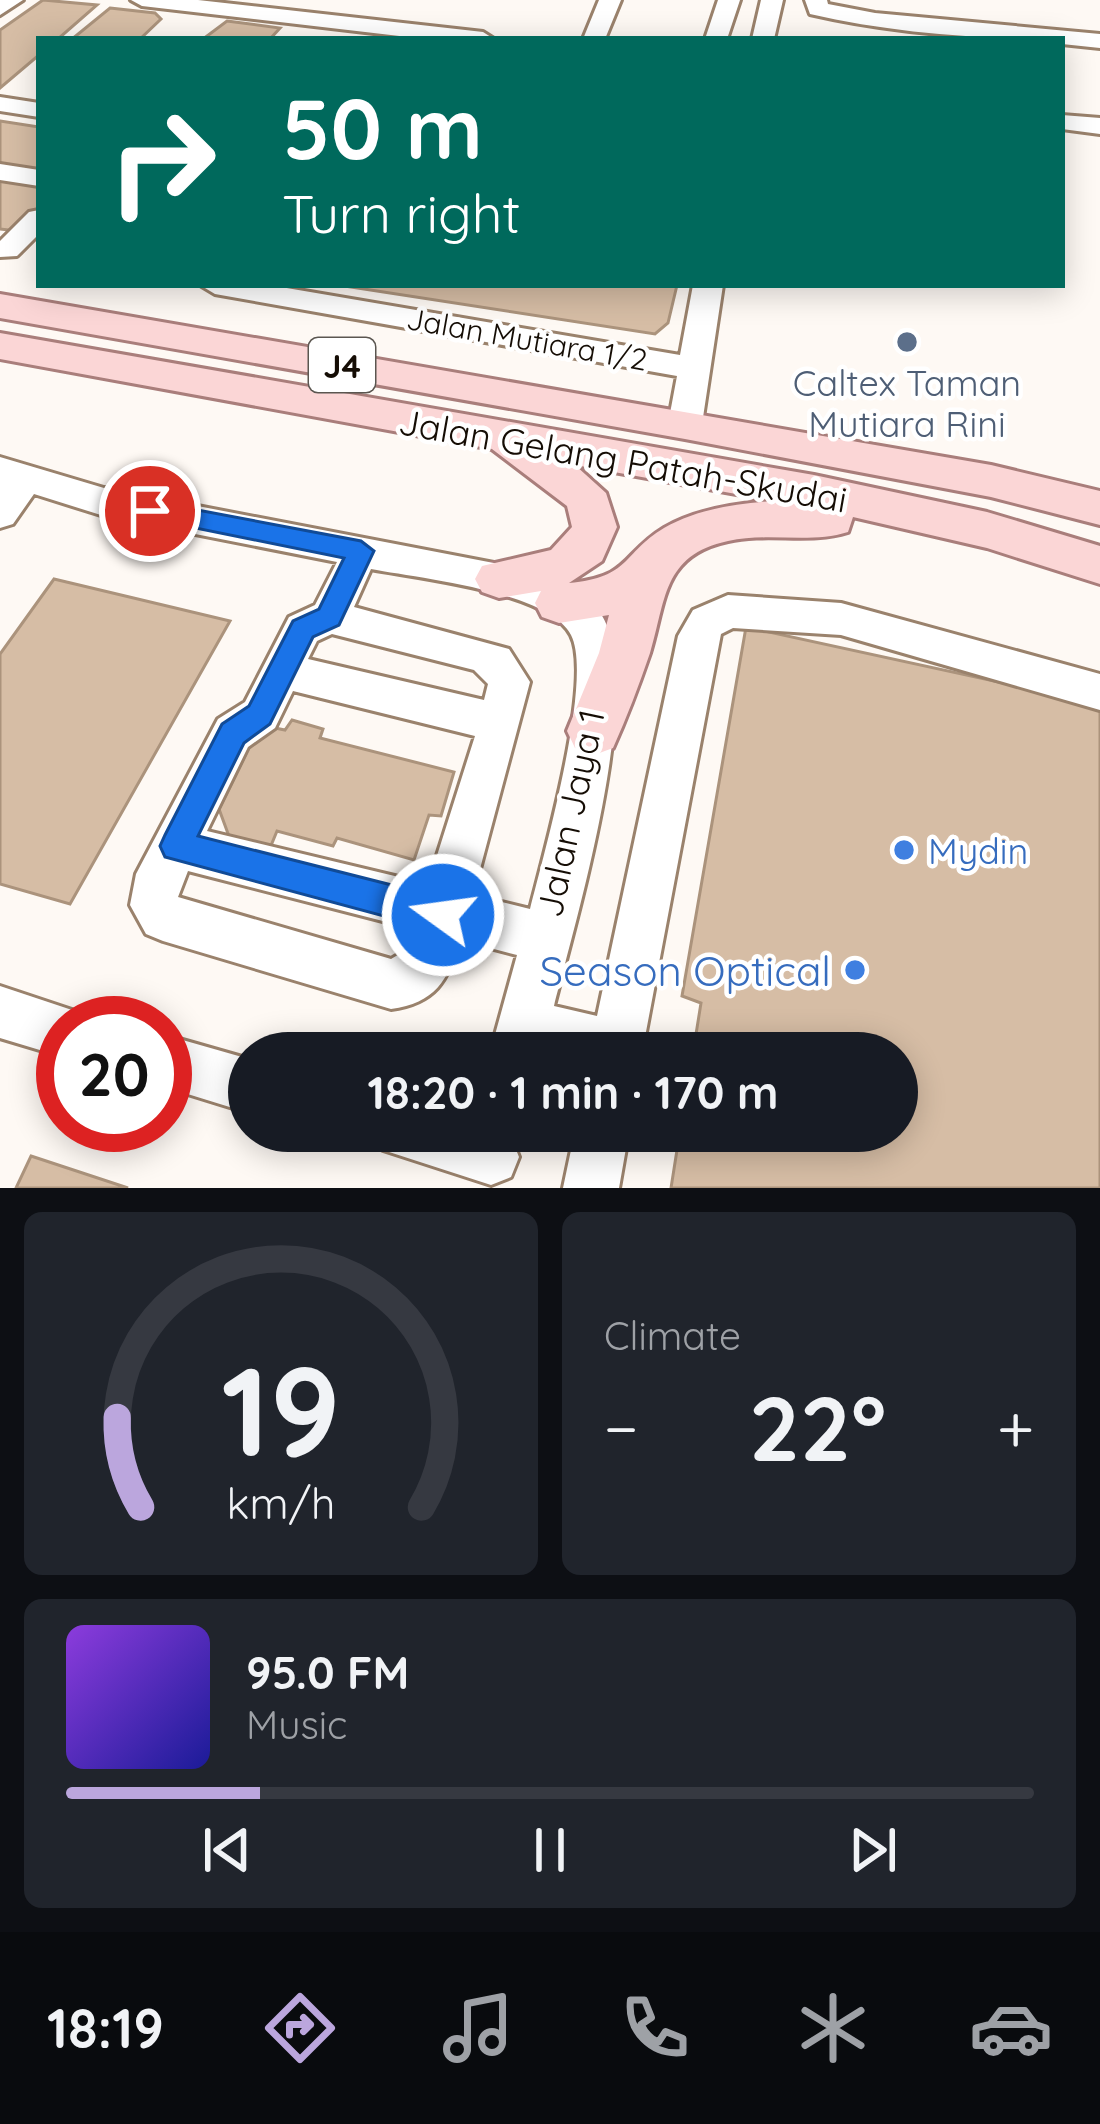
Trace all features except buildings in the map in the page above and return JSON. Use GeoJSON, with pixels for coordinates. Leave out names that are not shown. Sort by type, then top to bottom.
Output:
{"type":"FeatureCollection","features":[{"type":"Feature","properties":{"kind":"main road","name":"Jalan Gelang Patah-Skudai"},"geometry":{"type":"LineString","coordinates":[[0,306],[685,424],[991,481],[1100,508]]}},
{"type":"Feature","properties":{"kind":"main road","name":"Jalan Gelang Patah-Skudai"},"geometry":{"type":"LineString","coordinates":[[0,346],[814,492],[987,530],[1100,565]]}},
{"type":"Feature","properties":{"kind":"main road"},"geometry":{"type":"LineString","coordinates":[[494,435],[580,491],[595,514],[595,529],[573,561],[499,579]]}},
{"type":"Feature","properties":{"kind":"main road"},"geometry":{"type":"LineString","coordinates":[[559,603],[595,600],[643,580],[688,537],[728,522],[782,517],[987,530]]}},
{"type":"Feature","properties":{"kind":"main road"},"geometry":{"type":"LineString","coordinates":[[594,731],[626,648],[643,580]]}},
{"type":"Feature","properties":{"kind":"street"},"geometry":{"type":"LineString","coordinates":[[0,9],[12,0]]}},
{"type":"Feature","properties":{"kind":"street"},"geometry":{"type":"LineString","coordinates":[[142,0],[205,16],[394,35]]}},
{"type":"Feature","properties":{"kind":"street"},"geometry":{"type":"LineString","coordinates":[[594,36],[610,0]]}},
{"type":"Feature","properties":{"kind":"street"},"geometry":{"type":"LineString","coordinates":[[717,36],[729,0]]}},
{"type":"Feature","properties":{"kind":"street"},"geometry":{"type":"LineString","coordinates":[[763,36],[772,0]]}},
{"type":"Feature","properties":{"kind":"street"},"geometry":{"type":"LineString","coordinates":[[963,0],[965,28]]}},
{"type":"Feature","properties":{"kind":"street"},"geometry":{"type":"LineString","coordinates":[[823,6],[874,30],[965,28],[1048,36]]}},
{"type":"Feature","properties":{"kind":"street"},"geometry":{"type":"LineString","coordinates":[[1065,38],[1100,41]]}},
{"type":"Feature","properties":{"kind":"street"},"geometry":{"type":"LineString","coordinates":[[0,104],[36,110]]}},
{"type":"Feature","properties":{"kind":"street"},"geometry":{"type":"LineString","coordinates":[[1065,122],[1100,126]]}},
{"type":"Feature","properties":{"kind":"street"},"geometry":{"type":"LineString","coordinates":[[0,172],[36,178]]}},
{"type":"Feature","properties":{"kind":"street"},"geometry":{"type":"LineString","coordinates":[[4,250],[36,221]]}},
{"type":"Feature","properties":{"kind":"street"},"geometry":{"type":"LineString","coordinates":[[4,250],[36,255]]}},
{"type":"Feature","properties":{"kind":"street","name":"Jalan Mutiara 1/2"},"geometry":{"type":"LineString","coordinates":[[255,288],[308,292],[697,369]]}},
{"type":"Feature","properties":{"kind":"street","name":"Jalan Mutiara 1/2"},"geometry":{"type":"LineString","coordinates":[[685,424],[708,288]]}},
{"type":"Feature","properties":{"kind":"street"},"geometry":{"type":"LineString","coordinates":[[0,514],[14,473],[104,502],[499,579],[559,603]]}},
{"type":"Feature","properties":{"kind":"street"},"geometry":{"type":"LineString","coordinates":[[329,617],[495,661],[509,682],[428,964],[411,981],[391,984],[163,917],[154,905],[153,891],[233,733],[260,715],[303,629],[329,617],[361,551]]}},
{"type":"Feature","properties":{"kind":"street","name":"Jalan Jaya 1"},"geometry":{"type":"LineString","coordinates":[[522,1032],[594,731],[594,642],[577,615],[559,603]]}},
{"type":"Feature","properties":{"kind":"street"},"geometry":{"type":"LineString","coordinates":[[621,1032],[698,635],[707,622],[728,610],[841,620],[1100,692]]}},
{"type":"Feature","properties":{"kind":"street"},"geometry":{"type":"LineString","coordinates":[[282,671],[500,723]]}},
{"type":"Feature","properties":{"kind":"street"},"geometry":{"type":"LineString","coordinates":[[176,846],[544,937]]}},
{"type":"Feature","properties":{"kind":"street"},"geometry":{"type":"LineString","coordinates":[[0,1012],[36,1023]]}},
{"type":"Feature","properties":{"kind":"street"},"geometry":{"type":"LineString","coordinates":[[192,1069],[228,1080]]}},
{"type":"Feature","properties":{"kind":"street"},"geometry":{"type":"LineString","coordinates":[[591,1188],[598,1152]]}},
{"type":"Feature","properties":{"kind":"place","name":"Caltex Taman Mutiara Rini"},"geometry":{"type":"Point","coordinates":[907,342]}},
{"type":"Feature","properties":{"kind":"place","name":"Mydin"},"geometry":{"type":"Point","coordinates":[904,850]}},
{"type":"Feature","properties":{"kind":"place","name":"Season Optical"},"geometry":{"type":"Point","coordinates":[855,970]}},
{"type":"Feature","properties":{"kind":"route"},"geometry":{"type":"LineString","coordinates":[[150,511],[361,551],[329,617],[303,629],[260,715],[233,733],[176,846],[443,915]]}}]}
